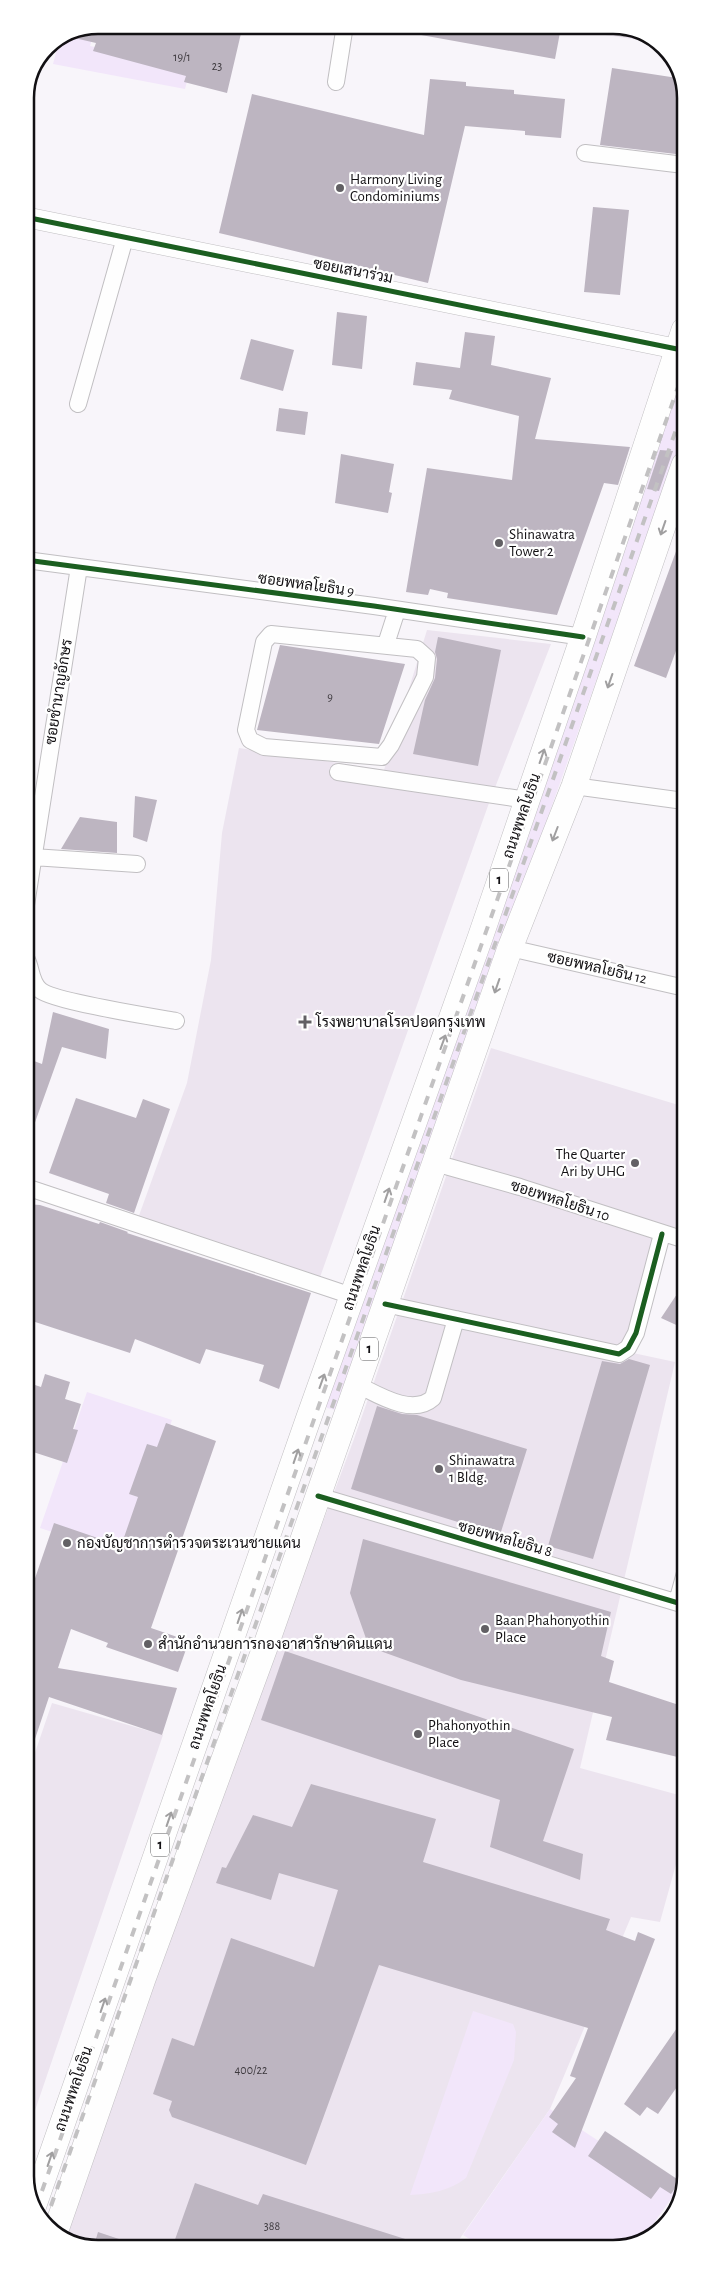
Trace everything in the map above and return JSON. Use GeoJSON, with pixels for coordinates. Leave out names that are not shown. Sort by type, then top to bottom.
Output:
{"type":"FeatureCollection","features":[{"type":"Feature","properties":{"kind":"main road","name":"ถนนพหลโยธิน"},"geometry":{"type":"LineString","coordinates":[[37,2196],[402,1152],[480,938],[583,637],[677,348]]}},
{"type":"Feature","properties":{"kind":"main road","name":"ถนนพหลโยธิน"},"geometry":{"type":"LineString","coordinates":[[58,2226],[143,1980],[318,1496],[510,948],[574,786],[677,485]]}},
{"type":"Feature","properties":{"kind":"main road"},"geometry":{"type":"LineString","coordinates":[[402,1152],[435,1162]]}},
{"type":"Feature","properties":{"kind":"main road"},"geometry":{"type":"LineString","coordinates":[[309,1417],[341,1428]]}},
{"type":"Feature","properties":{"kind":"main road"},"geometry":{"type":"LineString","coordinates":[[286,1485],[318,1496]]}},
{"type":"Feature","properties":{"kind":"main road"},"geometry":{"type":"LineString","coordinates":[[147,1880],[176,1892]]}},
{"type":"Feature","properties":{"kind":"street"},"geometry":{"type":"LineString","coordinates":[[336,82],[344,34]]}},
{"type":"Feature","properties":{"kind":"street"},"geometry":{"type":"LineString","coordinates":[[585,153],[677,164]]}},
{"type":"Feature","properties":{"kind":"street","name":"ซอยเสนาร่วม"},"geometry":{"type":"LineString","coordinates":[[34,218],[125,238],[677,338]]}},
{"type":"Feature","properties":{"kind":"street"},"geometry":{"type":"LineString","coordinates":[[78,404],[125,238]]}},
{"type":"Feature","properties":{"kind":"street","name":"ซอยพหลโยธิน 9"},"geometry":{"type":"LineString","coordinates":[[34,561],[583,637]]}},
{"type":"Feature","properties":{"kind":"street","name":"ซอยชำนาญอักษร"},"geometry":{"type":"LineString","coordinates":[[34,857],[79,567]]}},
{"type":"Feature","properties":{"kind":"street"},"geometry":{"type":"LineString","coordinates":[[386,644],[397,610]]}},
{"type":"Feature","properties":{"kind":"street"},"geometry":{"type":"LineString","coordinates":[[271,634],[386,644],[417,648],[426,658],[425,677],[391,745],[382,757],[264,747],[250,740],[246,730],[264,642],[271,634]]}},
{"type":"Feature","properties":{"kind":"street"},"geometry":{"type":"LineString","coordinates":[[338,772],[527,800]]}},
{"type":"Feature","properties":{"kind":"street"},"geometry":{"type":"LineString","coordinates":[[574,786],[677,800]]}},
{"type":"Feature","properties":{"kind":"street"},"geometry":{"type":"LineString","coordinates":[[34,857],[137,864]]}},
{"type":"Feature","properties":{"kind":"street","name":"ซอยพหลโยธิน 12"},"geometry":{"type":"LineString","coordinates":[[510,948],[677,986]]}},
{"type":"Feature","properties":{"kind":"street"},"geometry":{"type":"LineString","coordinates":[[34,982],[41,991],[61,998],[176,1021]]}},
{"type":"Feature","properties":{"kind":"street","name":"ซอยพหลโยธิน 10"},"geometry":{"type":"LineString","coordinates":[[435,1162],[520,1187],[677,1238]]}},
{"type":"Feature","properties":{"kind":"street"},"geometry":{"type":"LineString","coordinates":[[34,1190],[352,1296]]}},
{"type":"Feature","properties":{"kind":"street"},"geometry":{"type":"LineString","coordinates":[[385,1304],[619,1354],[628,1348],[636,1334],[662,1234]]}},
{"type":"Feature","properties":{"kind":"street"},"geometry":{"type":"LineString","coordinates":[[356,1384],[407,1405],[423,1405],[432,1398],[456,1319]]}},
{"type":"Feature","properties":{"kind":"street","name":"ซอยพหลโยธิน 8"},"geometry":{"type":"LineString","coordinates":[[318,1496],[677,1603]]}},
{"type":"Feature","properties":{"kind":"shaded area"},"geometry":{"type":"Polygon","coordinates":[[[93,34],[90,46],[122,53],[127,34],[200,34],[185,89],[53,64],[57,50],[62,45],[86,35],[93,34]]]}},
{"type":"Feature","properties":{"kind":"shaded area"},"geometry":{"type":"Polygon","coordinates":[[[600,34],[625,35],[641,40],[600,34]]]}},
{"type":"Feature","properties":{"kind":"shaded area"},"geometry":{"type":"Polygon","coordinates":[[[677,383],[677,452],[425,1165],[335,1410],[327,1408],[322,1402],[677,383]]]}},
{"type":"Feature","properties":{"kind":"shaded area","name":"โรงพยาบาลโรคปอดกรุงเทพ"},"geometry":{"type":"Polygon","coordinates":[[[427,630],[551,644],[489,803],[319,1280],[137,1221],[187,1083],[211,960],[222,833],[239,748],[384,770],[427,630]]]}},
{"type":"Feature","properties":{"kind":"shaded area"},"geometry":{"type":"Polygon","coordinates":[[[491,1048],[677,1105],[677,1228],[673,1227],[633,1353],[675,1362],[580,1768],[677,1795],[677,1861],[660,1922],[631,1917],[550,2109],[459,2240],[94,2240],[77,2237],[68,2233],[78,2187],[217,1805],[354,1439],[491,1048]]]}},
{"type":"Feature","properties":{"kind":"shaded area"},"geometry":{"type":"Polygon","coordinates":[[[87,1392],[172,1420],[125,1556],[40,1528],[87,1392]]]}},
{"type":"Feature","properties":{"kind":"shaded area"},"geometry":{"type":"Polygon","coordinates":[[[52,1703],[163,1735],[34,2113],[34,1756],[52,1703]]]}},
{"type":"Feature","properties":{"kind":"shaded area"},"geometry":{"type":"Polygon","coordinates":[[[473,2011],[513,2024],[516,2032],[514,2060],[466,2178],[440,2191],[410,2195],[473,2011]]]}},
{"type":"Feature","properties":{"kind":"shaded area"},"geometry":{"type":"Polygon","coordinates":[[[550,2109],[675,2191],[650,2228],[638,2235],[621,2240],[471,2240],[463,2235],[550,2109]]]}},
{"type":"Feature","properties":{"kind":"building"},"geometry":{"type":"Polygon","coordinates":[[[98,34],[241,34],[227,93],[184,82],[186,76],[93,51],[96,43],[75,38],[98,34]]]}},
{"type":"Feature","properties":{"kind":"building"},"geometry":{"type":"Polygon","coordinates":[[[416,34],[560,34],[555,59],[416,34]]]}},
{"type":"Feature","properties":{"kind":"building"},"geometry":{"type":"Polygon","coordinates":[[[612,68],[674,77],[677,90],[677,154],[600,145],[612,68]]]}},
{"type":"Feature","properties":{"kind":"building","name":"Harmony Living Condominiums"},"geometry":{"type":"Polygon","coordinates":[[[430,79],[466,82],[466,86],[514,90],[514,94],[565,99],[561,138],[525,135],[525,131],[465,126],[428,283],[219,233],[252,94],[424,135],[430,79]]]}},
{"type":"Feature","properties":{"kind":"building"},"geometry":{"type":"Polygon","coordinates":[[[593,207],[629,210],[620,295],[584,292],[593,207]]]}},
{"type":"Feature","properties":{"kind":"building"},"geometry":{"type":"Polygon","coordinates":[[[337,312],[367,316],[362,369],[332,365],[337,312]]]}},
{"type":"Feature","properties":{"kind":"building","name":"Shinawatra Tower 2"},"geometry":{"type":"Polygon","coordinates":[[[465,332],[495,336],[491,365],[551,378],[535,439],[630,447],[618,485],[604,483],[557,615],[447,598],[448,593],[430,589],[428,595],[406,592],[427,468],[512,480],[519,416],[449,399],[452,390],[413,385],[416,362],[460,368],[465,332]]]}},
{"type":"Feature","properties":{"kind":"building"},"geometry":{"type":"Polygon","coordinates":[[[251,339],[294,350],[283,391],[240,379],[251,339]]]}},
{"type":"Feature","properties":{"kind":"building"},"geometry":{"type":"Polygon","coordinates":[[[279,408],[308,412],[305,435],[276,431],[279,408]]]}},
{"type":"Feature","properties":{"kind":"building"},"geometry":{"type":"Polygon","coordinates":[[[660,450],[673,451],[659,491],[647,489],[660,450]]]}},
{"type":"Feature","properties":{"kind":"building"},"geometry":{"type":"Polygon","coordinates":[[[341,454],[394,464],[389,492],[392,493],[388,513],[335,503],[341,454]]]}},
{"type":"Feature","properties":{"kind":"building"},"geometry":{"type":"Polygon","coordinates":[[[677,549],[677,648],[666,678],[634,666],[677,549]]]}},
{"type":"Feature","properties":{"kind":"building"},"geometry":{"type":"Polygon","coordinates":[[[438,637],[501,650],[478,766],[413,754],[425,700],[435,678],[437,659],[435,652],[438,637]]]}},
{"type":"Feature","properties":{"kind":"building"},"geometry":{"type":"Polygon","coordinates":[[[280,645],[405,664],[379,744],[257,730],[280,645]]]}},
{"type":"Feature","properties":{"kind":"building"},"geometry":{"type":"Polygon","coordinates":[[[135,796],[157,800],[147,842],[133,837],[135,796]]]}},
{"type":"Feature","properties":{"kind":"building"},"geometry":{"type":"Polygon","coordinates":[[[80,817],[117,822],[117,853],[61,849],[80,817]]]}},
{"type":"Feature","properties":{"kind":"building"},"geometry":{"type":"Polygon","coordinates":[[[53,1012],[109,1029],[106,1059],[62,1047],[34,1125],[34,1061],[42,1064],[53,1012]]]}},
{"type":"Feature","properties":{"kind":"building"},"geometry":{"type":"Polygon","coordinates":[[[76,1098],[136,1118],[143,1099],[170,1109],[134,1213],[106,1203],[109,1194],[49,1173],[76,1098]]]}},
{"type":"Feature","properties":{"kind":"building"},"geometry":{"type":"Polygon","coordinates":[[[34,1205],[99,1224],[100,1222],[127,1233],[311,1293],[279,1389],[259,1381],[264,1365],[206,1349],[200,1364],[135,1339],[130,1353],[34,1322],[34,1205]]]}},
{"type":"Feature","properties":{"kind":"building"},"geometry":{"type":"Polygon","coordinates":[[[677,1294],[677,1325],[661,1318],[677,1294]]]}},
{"type":"Feature","properties":{"kind":"building"},"geometry":{"type":"Polygon","coordinates":[[[629,1359],[650,1365],[593,1559],[548,1546],[602,1361],[620,1364],[629,1359]]]}},
{"type":"Feature","properties":{"kind":"building"},"geometry":{"type":"Polygon","coordinates":[[[45,1374],[70,1382],[65,1399],[81,1404],[73,1429],[78,1430],[67,1463],[34,1452],[34,1385],[41,1387],[45,1374]]]}},
{"type":"Feature","properties":{"kind":"building","name":"Shinawatra 1 Bldg."},"geometry":{"type":"Polygon","coordinates":[[[377,1406],[402,1414],[417,1415],[527,1449],[500,1535],[351,1489],[377,1406]]]}},
{"type":"Feature","properties":{"kind":"building"},"geometry":{"type":"Polygon","coordinates":[[[166,1423],[216,1441],[151,1628],[189,1641],[178,1672],[106,1647],[108,1643],[71,1629],[58,1668],[177,1688],[162,1735],[49,1697],[34,1742],[34,1581],[54,1523],[121,1546],[138,1497],[129,1494],[147,1444],[157,1447],[166,1423]]]}},
{"type":"Feature","properties":{"kind":"building","name":"Baan Phahonyothin Place"},"geometry":{"type":"Polygon","coordinates":[[[363,1539],[611,1612],[601,1656],[614,1661],[609,1682],[677,1704],[677,1757],[606,1740],[612,1717],[461,1680],[369,1647],[350,1593],[363,1539]]]}},
{"type":"Feature","properties":{"kind":"building","name":"Phahonyothin Place"},"geometry":{"type":"Polygon","coordinates":[[[285,1651],[574,1749],[543,1841],[583,1854],[580,1880],[490,1847],[500,1800],[261,1720],[285,1651]]]}},
{"type":"Feature","properties":{"kind":"building"},"geometry":{"type":"Polygon","coordinates":[[[311,1784],[436,1819],[423,1862],[610,1919],[606,1930],[635,1941],[638,1932],[655,1939],[575,2148],[552,2132],[558,2124],[549,2117],[576,2078],[570,2076],[588,2028],[379,1965],[306,2165],[172,2117],[169,2110],[172,2101],[153,2094],[172,2038],[194,2046],[231,1938],[314,1967],[338,1890],[279,1873],[271,1900],[216,1883],[222,1867],[226,1868],[253,1815],[292,1827],[311,1784]]]}},
{"type":"Feature","properties":{"kind":"building"},"geometry":{"type":"Polygon","coordinates":[[[677,2028],[677,2087],[658,2114],[647,2107],[640,2116],[624,2104],[677,2028]]]}},
{"type":"Feature","properties":{"kind":"building"},"geometry":{"type":"Polygon","coordinates":[[[605,2131],[677,2179],[676,2187],[671,2194],[660,2187],[651,2199],[588,2156],[605,2131]]]}},
{"type":"Feature","properties":{"kind":"building"},"geometry":{"type":"Polygon","coordinates":[[[195,2183],[258,2205],[263,2194],[408,2240],[175,2240],[195,2183]]]}},
{"type":"Feature","properties":{"kind":"building"},"geometry":{"type":"Polygon","coordinates":[[[98,2232],[122,2240],[96,2240],[98,2232]]]}},
{"type":"Feature","properties":{"kind":"railway"},"geometry":{"type":"LineString","coordinates":[[39,2200],[677,390]]}},
{"type":"Feature","properties":{"kind":"railway"},"geometry":{"type":"LineString","coordinates":[[48,2215],[677,427]]}},
{"type":"Feature","properties":{"kind":"cycle path"},"geometry":{"type":"LineString","coordinates":[[34,219],[677,349]]}},
{"type":"Feature","properties":{"kind":"cycle path"},"geometry":{"type":"LineString","coordinates":[[34,561],[374,606],[583,637]]}},
{"type":"Feature","properties":{"kind":"cycle path"},"geometry":{"type":"LineString","coordinates":[[385,1304],[619,1354],[628,1348],[636,1333],[662,1234]]}},
{"type":"Feature","properties":{"kind":"cycle path"},"geometry":{"type":"LineString","coordinates":[[318,1496],[677,1603]]}},
{"type":"Feature","properties":{"kind":"place","name":"Harmony Living Condominiums"},"geometry":{"type":"Point","coordinates":[340,188]}},
{"type":"Feature","properties":{"kind":"place","name":"Shinawatra Tower 2"},"geometry":{"type":"Point","coordinates":[499,543]}},
{"type":"Feature","properties":{"kind":"place","name":"โรงพยาบาลโรคปอดกรุงเทพ"},"geometry":{"type":"Point","coordinates":[305,1022]}},
{"type":"Feature","properties":{"kind":"place","name":"The Quarter Ari by UHG"},"geometry":{"type":"Point","coordinates":[635,1163]}},
{"type":"Feature","properties":{"kind":"place","name":"Shinawatra 1 Bldg."},"geometry":{"type":"Point","coordinates":[439,1469]}},
{"type":"Feature","properties":{"kind":"place","name":"กองบัญชาการตำรวจตระเวนชายแดน"},"geometry":{"type":"Point","coordinates":[67,1543]}},
{"type":"Feature","properties":{"kind":"place","name":"Baan Phahonyothin Place"},"geometry":{"type":"Point","coordinates":[485,1629]}},
{"type":"Feature","properties":{"kind":"place","name":"สำนักอำนวยการกองอาสารักษาดินแดน"},"geometry":{"type":"Point","coordinates":[148,1644]}},
{"type":"Feature","properties":{"kind":"place","name":"Phahonyothin Place"},"geometry":{"type":"Point","coordinates":[418,1734]}}]}
